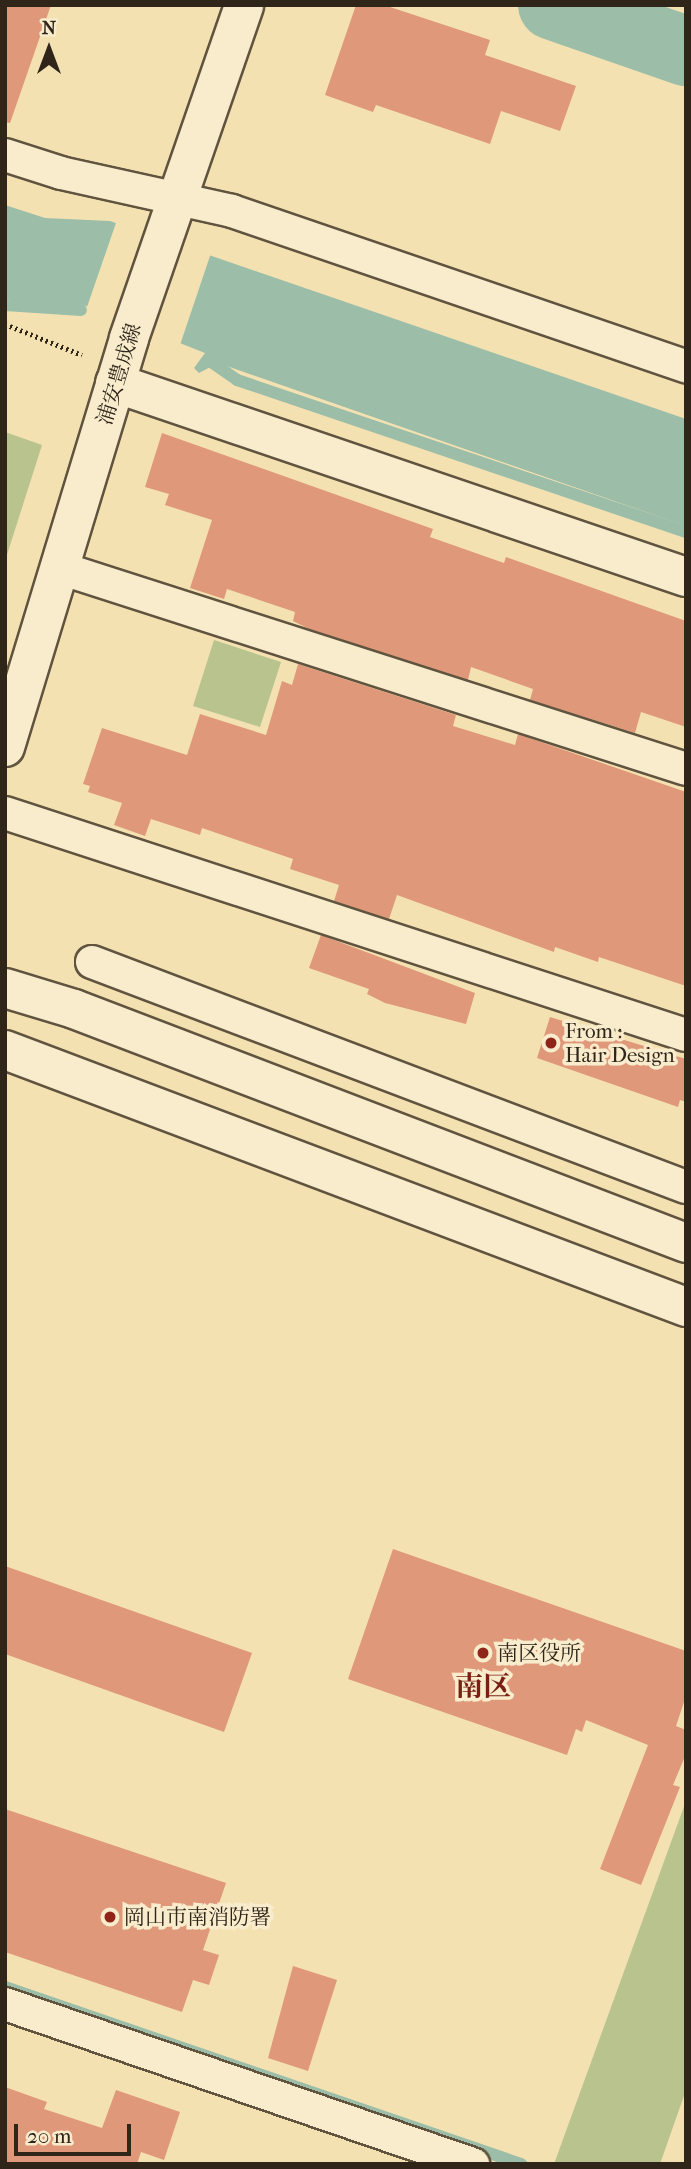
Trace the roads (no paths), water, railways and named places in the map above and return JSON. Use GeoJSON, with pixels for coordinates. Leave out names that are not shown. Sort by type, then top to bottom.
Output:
{"type":"FeatureCollection","features":[{"type":"Feature","properties":{"kind":"street","name":"浦安豊成線"},"geometry":{"type":"LineString","coordinates":[[5,747],[60,568],[103,371],[129,338],[244,5]]}},
{"type":"Feature","properties":{"kind":"street"},"geometry":{"type":"LineString","coordinates":[[5,155],[172,215],[232,211],[686,366]]}},
{"type":"Feature","properties":{"kind":"street"},"geometry":{"type":"LineString","coordinates":[[103,371],[686,577]]}},
{"type":"Feature","properties":{"kind":"street"},"geometry":{"type":"LineString","coordinates":[[60,568],[686,769]]}},
{"type":"Feature","properties":{"kind":"street"},"geometry":{"type":"LineString","coordinates":[[5,813],[686,1035]]}},
{"type":"Feature","properties":{"kind":"street"},"geometry":{"type":"LineString","coordinates":[[92,962],[686,1186]]}},
{"type":"Feature","properties":{"kind":"street"},"geometry":{"type":"LineString","coordinates":[[5,988],[220,1065],[686,1243]]}},
{"type":"Feature","properties":{"kind":"street"},"geometry":{"type":"LineString","coordinates":[[220,1065],[237,1018]]}},
{"type":"Feature","properties":{"kind":"street"},"geometry":{"type":"LineString","coordinates":[[5,1050],[686,1307]]}},
{"type":"Feature","properties":{"kind":"street"},"geometry":{"type":"LineString","coordinates":[[5,2004],[473,2164]]}},
{"type":"Feature","properties":{"kind":"waterway"},"geometry":{"type":"LineString","coordinates":[[553,5],[686,51]]}},
{"type":"Feature","properties":{"kind":"waterway"},"geometry":{"type":"LineString","coordinates":[[5,305],[81,310]]}},
{"type":"Feature","properties":{"kind":"waterway"},"geometry":{"type":"LineString","coordinates":[[210,361],[237,380],[686,532]]}},
{"type":"Feature","properties":{"kind":"waterway"},"geometry":{"type":"LineString","coordinates":[[5,1987],[521,2164]]}},
{"type":"Feature","properties":{"kind":"place","name":"From : Hair Design"},"geometry":{"type":"Point","coordinates":[551,1043]}},
{"type":"Feature","properties":{"kind":"place","name":"南区役所"},"geometry":{"type":"Point","coordinates":[483,1653]}},
{"type":"Feature","properties":{"kind":"place","name":"岡山市南消防署"},"geometry":{"type":"Point","coordinates":[110,1917]}},
{"type":"Feature","properties":{"kind":"district","name":"南区"},"geometry":{"type":"Point","coordinates":[483,1687]}}]}
